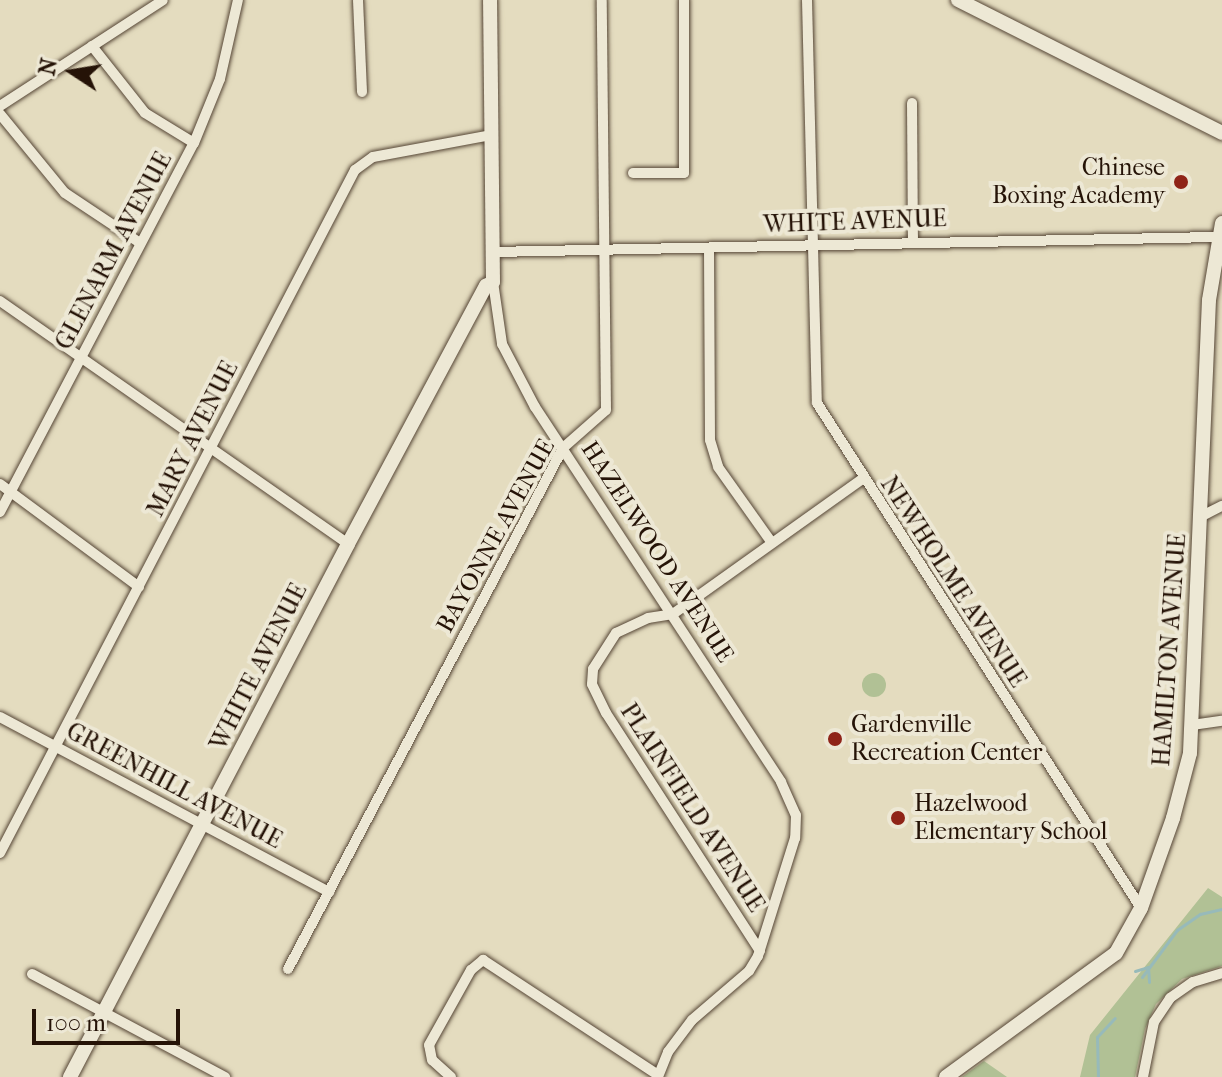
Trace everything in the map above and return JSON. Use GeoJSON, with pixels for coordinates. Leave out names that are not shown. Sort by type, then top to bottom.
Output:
{"type":"FeatureCollection","features":[{"type":"Feature","properties":{"kind":"street"},"geometry":{"type":"LineString","coordinates":[[0,106],[163,0]]}},
{"type":"Feature","properties":{"kind":"street","name":"GLENARM AVENUE"},"geometry":{"type":"LineString","coordinates":[[0,512],[194,143],[220,79],[238,0]]}},
{"type":"Feature","properties":{"kind":"street"},"geometry":{"type":"LineString","coordinates":[[358,0],[362,92]]}},
{"type":"Feature","properties":{"kind":"street","name":"HAZELWOOD AVENUE"},"geometry":{"type":"LineString","coordinates":[[490,0],[493,282],[502,344],[563,448],[781,782],[796,815],[795,838],[760,951],[749,971],[692,1020],[658,1076]]}},
{"type":"Feature","properties":{"kind":"street","name":"BAYONNE AVENUE"},"geometry":{"type":"LineString","coordinates":[[288,969],[563,448],[606,410],[602,0]]}},
{"type":"Feature","properties":{"kind":"street"},"geometry":{"type":"LineString","coordinates":[[633,173],[684,173],[684,0]]}},
{"type":"Feature","properties":{"kind":"street","name":"NEWHOLME AVENUE"},"geometry":{"type":"LineString","coordinates":[[807,0],[817,403],[862,479],[1141,908]]}},
{"type":"Feature","properties":{"kind":"street"},"geometry":{"type":"LineString","coordinates":[[958,0],[1222,133]]}},
{"type":"Feature","properties":{"kind":"street"},"geometry":{"type":"LineString","coordinates":[[92,46],[145,113],[194,143]]}},
{"type":"Feature","properties":{"kind":"street"},"geometry":{"type":"LineString","coordinates":[[912,103],[913,242]]}},
{"type":"Feature","properties":{"kind":"street"},"geometry":{"type":"LineString","coordinates":[[0,114],[65,193],[140,243]]}},
{"type":"Feature","properties":{"kind":"street","name":"MARY AVENUE"},"geometry":{"type":"LineString","coordinates":[[0,853],[361,162],[393,152],[492,135]]}},
{"type":"Feature","properties":{"kind":"street","name":"WHITE AVENUE"},"geometry":{"type":"LineString","coordinates":[[493,252],[709,249],[1220,230]]}},
{"type":"Feature","properties":{"kind":"street","name":"HAMILTON AVENUE"},"geometry":{"type":"LineString","coordinates":[[946,1077],[1108,962],[1141,908],[1183,782],[1192,725],[1209,313],[1220,230]]}},
{"type":"Feature","properties":{"kind":"street"},"geometry":{"type":"LineString","coordinates":[[709,249],[710,440],[718,467],[772,543]]}},
{"type":"Feature","properties":{"kind":"street","name":"WHITE AVENUE"},"geometry":{"type":"LineString","coordinates":[[70,1077],[348,544],[486,286],[493,282]]}},
{"type":"Feature","properties":{"kind":"street"},"geometry":{"type":"LineString","coordinates":[[0,301],[209,451],[348,544]]}},
{"type":"Feature","properties":{"kind":"street"},"geometry":{"type":"LineString","coordinates":[[673,614],[862,479]]}},
{"type":"Feature","properties":{"kind":"street"},"geometry":{"type":"LineString","coordinates":[[0,484],[139,587]]}},
{"type":"Feature","properties":{"kind":"street"},"geometry":{"type":"LineString","coordinates":[[1200,517],[1222,506]]}},
{"type":"Feature","properties":{"kind":"street","name":"PLAINFIELD AVENUE"},"geometry":{"type":"LineString","coordinates":[[673,614],[648,618],[616,633],[600,652],[592,684],[760,951]]}},
{"type":"Feature","properties":{"kind":"street","name":"GREENHILL AVENUE"},"geometry":{"type":"LineString","coordinates":[[0,717],[204,822],[329,892]]}},
{"type":"Feature","properties":{"kind":"street"},"geometry":{"type":"LineString","coordinates":[[1192,725],[1222,721]]}},
{"type":"Feature","properties":{"kind":"street"},"geometry":{"type":"LineString","coordinates":[[451,1077],[434,1063],[429,1051],[432,1038],[471,970],[483,960],[500,968],[658,1076]]}},
{"type":"Feature","properties":{"kind":"street"},"geometry":{"type":"LineString","coordinates":[[1143,1077],[1153,1029],[1177,992],[1222,973]]}},
{"type":"Feature","properties":{"kind":"street"},"geometry":{"type":"LineString","coordinates":[[32,974],[225,1077]]}},
{"type":"Feature","properties":{"kind":"green space"},"geometry":{"type":"Polygon","coordinates":[[[874,673],[883,676],[886,685],[883,694],[874,697],[865,694],[862,685],[865,676],[874,673]]]}},
{"type":"Feature","properties":{"kind":"green space"},"geometry":{"type":"Polygon","coordinates":[[[1208,888],[1222,897],[1222,966],[1182,979],[1156,1004],[1145,1029],[1135,1077],[1080,1077],[1090,1035],[1208,888]]]}},
{"type":"Feature","properties":{"kind":"green space"},"geometry":{"type":"Polygon","coordinates":[[[984,1061],[1007,1077],[962,1077],[984,1061]]]}},
{"type":"Feature","properties":{"kind":"waterway"},"geometry":{"type":"LineString","coordinates":[[1142,977],[1177,930],[1200,914],[1222,909]]}},
{"type":"Feature","properties":{"kind":"waterway"},"geometry":{"type":"LineString","coordinates":[[1148,967],[1149,982]]}},
{"type":"Feature","properties":{"kind":"waterway"},"geometry":{"type":"LineString","coordinates":[[1135,971],[1148,967]]}},
{"type":"Feature","properties":{"kind":"waterway"},"geometry":{"type":"LineString","coordinates":[[1098,1077],[1097,1037],[1115,1018]]}},
{"type":"Feature","properties":{"kind":"place","name":"Chinese Boxing Academy"},"geometry":{"type":"Point","coordinates":[1181,182]}},
{"type":"Feature","properties":{"kind":"place","name":"Gardenville Recreation Center"},"geometry":{"type":"Point","coordinates":[835,739]}},
{"type":"Feature","properties":{"kind":"place","name":"Hazelwood Elementary School"},"geometry":{"type":"Point","coordinates":[898,818]}}]}
